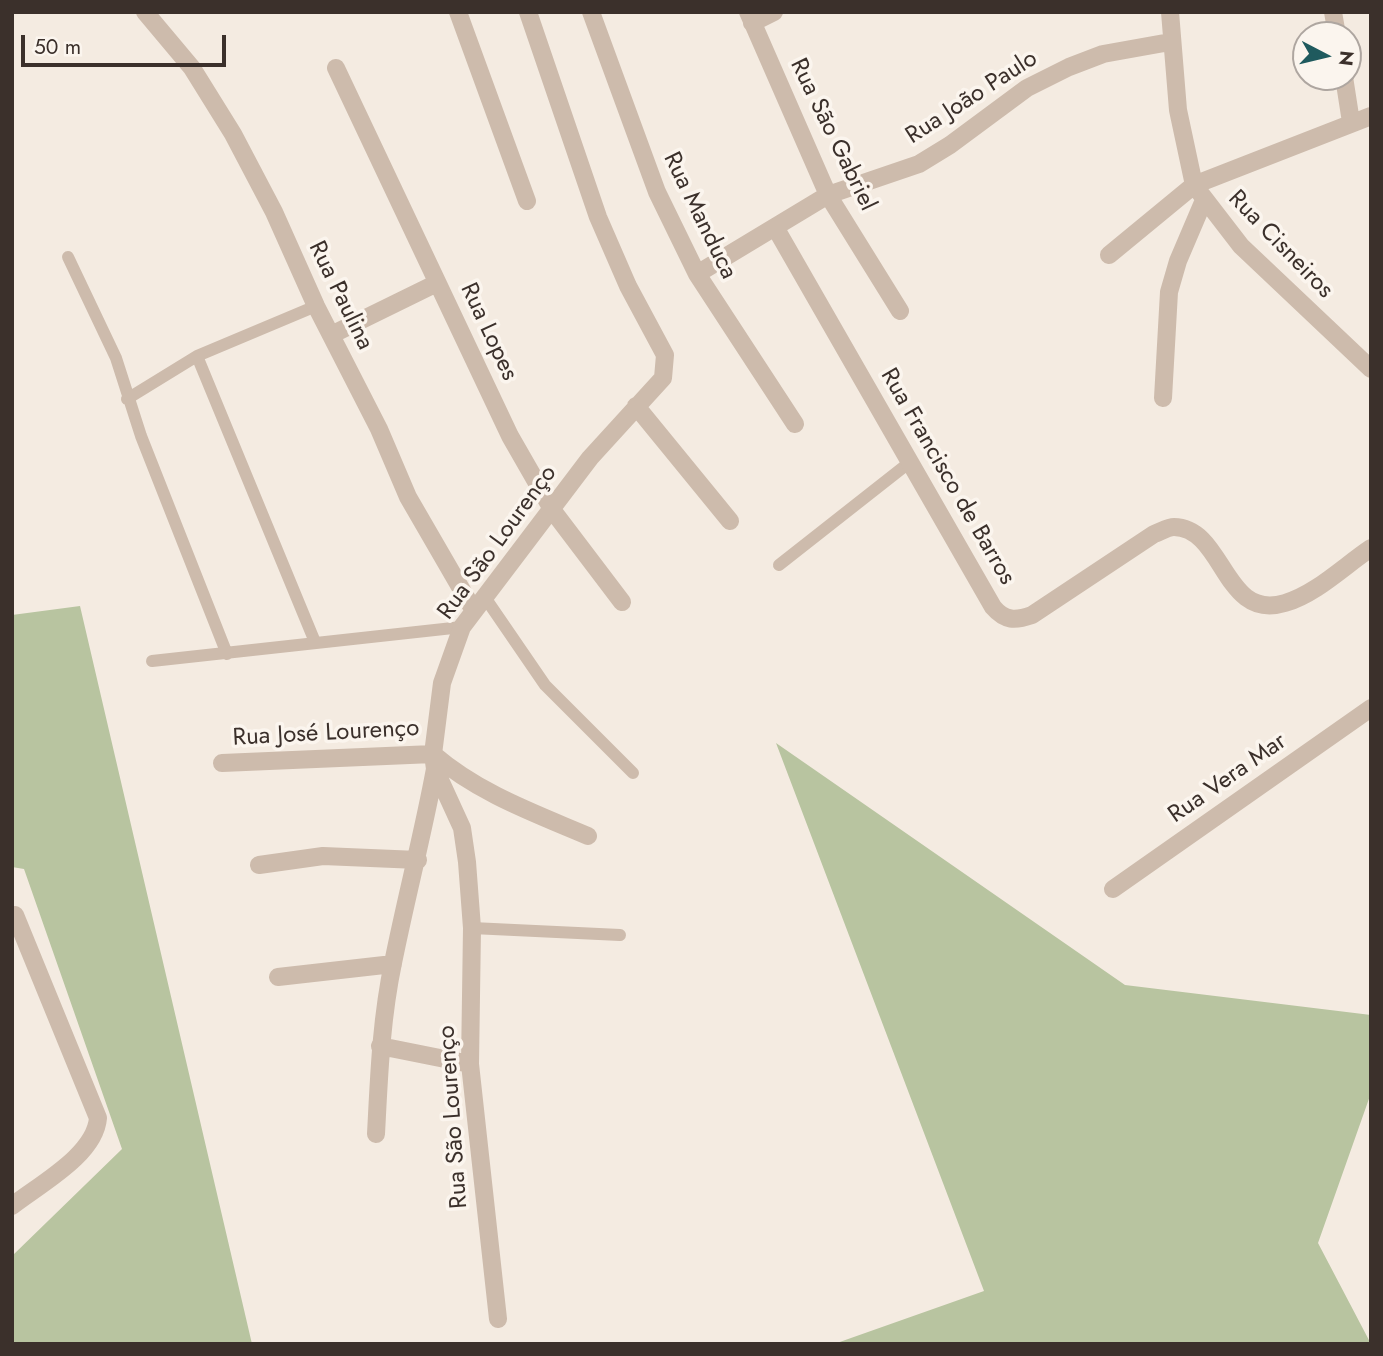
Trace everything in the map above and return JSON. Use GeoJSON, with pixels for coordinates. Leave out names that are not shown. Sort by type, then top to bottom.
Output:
{"type":"FeatureCollection","features":[{"type":"Feature","properties":{"kind":"street","name":"Rua Paulina"},"geometry":{"type":"LineString","coordinates":[[145,12],[192,68],[233,134],[274,212],[316,306],[379,429],[414,509],[479,604]]}},
{"type":"Feature","properties":{"kind":"street"},"geometry":{"type":"LineString","coordinates":[[458,12],[527,201]]}},
{"type":"Feature","properties":{"kind":"street","name":"Rua São Lourenço"},"geometry":{"type":"LineString","coordinates":[[498,1319],[470,1064],[472,928],[462,828],[434,761],[442,683],[462,627],[554,511],[590,458],[663,378],[665,355],[628,286],[598,217],[528,12]]}},
{"type":"Feature","properties":{"kind":"street","name":"Rua Manduca"},"geometry":{"type":"LineString","coordinates":[[591,12],[657,191],[697,274],[795,424]]}},
{"type":"Feature","properties":{"kind":"street"},"geometry":{"type":"LineString","coordinates":[[750,18],[774,12]]}},
{"type":"Feature","properties":{"kind":"street","name":"Rua Cisneiros"},"geometry":{"type":"LineString","coordinates":[[1170,12],[1170,42],[1178,110],[1199,192],[1241,246],[1371,369]]}},
{"type":"Feature","properties":{"kind":"street","name":"Rua São Gabriel"},"geometry":{"type":"LineString","coordinates":[[750,18],[828,195],[900,311]]}},
{"type":"Feature","properties":{"kind":"street","name":"Rua João Paulo"},"geometry":{"type":"LineString","coordinates":[[697,274],[828,195],[919,164],[950,145],[1027,88],[1069,67],[1103,54],[1170,42]]}},
{"type":"Feature","properties":{"kind":"street","name":"Rua Lopes"},"geometry":{"type":"LineString","coordinates":[[336,68],[510,436],[554,511],[622,601]]}},
{"type":"Feature","properties":{"kind":"street"},"geometry":{"type":"LineString","coordinates":[[1346,91],[1351,122]]}},
{"type":"Feature","properties":{"kind":"street"},"geometry":{"type":"LineString","coordinates":[[1109,255],[1199,192],[1351,122],[1371,116]]}},
{"type":"Feature","properties":{"kind":"street"},"geometry":{"type":"LineString","coordinates":[[1163,398],[1170,292],[1199,192]]}},
{"type":"Feature","properties":{"kind":"street","name":"Rua Francisco de Barros"},"geometry":{"type":"LineString","coordinates":[[775,227],[993,607],[1002,617],[1013,620],[1032,615],[1154,534],[1172,527],[1188,530],[1198,538],[1244,597],[1255,605],[1267,606],[1301,597],[1371,548]]}},
{"type":"Feature","properties":{"kind":"street"},"geometry":{"type":"LineString","coordinates":[[331,335],[437,283]]}},
{"type":"Feature","properties":{"kind":"street"},"geometry":{"type":"LineString","coordinates":[[636,406],[730,521]]}},
{"type":"Feature","properties":{"kind":"street","name":"Rua Vera Mar"},"geometry":{"type":"LineString","coordinates":[[1113,890],[1371,708]]}},
{"type":"Feature","properties":{"kind":"street"},"geometry":{"type":"LineString","coordinates":[[376,1134],[380,1046],[393,964],[418,860],[434,761],[499,798],[588,836]]}},
{"type":"Feature","properties":{"kind":"street","name":"Rua José Lourenço"},"geometry":{"type":"LineString","coordinates":[[222,763],[434,761]]}},
{"type":"Feature","properties":{"kind":"street"},"geometry":{"type":"LineString","coordinates":[[259,865],[323,856],[418,860]]}},
{"type":"Feature","properties":{"kind":"street"},"geometry":{"type":"LineString","coordinates":[[12,1206],[88,1147],[97,1132],[97,1118],[15,915]]}},
{"type":"Feature","properties":{"kind":"street"},"geometry":{"type":"LineString","coordinates":[[278,976],[393,964]]}},
{"type":"Feature","properties":{"kind":"street"},"geometry":{"type":"LineString","coordinates":[[380,1046],[470,1064]]}},
{"type":"Feature","properties":{"kind":"lane"},"geometry":{"type":"LineString","coordinates":[[68,257],[116,358],[127,399],[227,654]]}},
{"type":"Feature","properties":{"kind":"lane"},"geometry":{"type":"LineString","coordinates":[[127,399],[197,356],[316,306]]}},
{"type":"Feature","properties":{"kind":"lane"},"geometry":{"type":"LineString","coordinates":[[197,356],[315,642]]}},
{"type":"Feature","properties":{"kind":"lane"},"geometry":{"type":"LineString","coordinates":[[779,565],[910,462]]}},
{"type":"Feature","properties":{"kind":"lane"},"geometry":{"type":"LineString","coordinates":[[479,604],[545,685],[633,774]]}},
{"type":"Feature","properties":{"kind":"lane"},"geometry":{"type":"LineString","coordinates":[[152,661],[462,627]]}},
{"type":"Feature","properties":{"kind":"lane"},"geometry":{"type":"LineString","coordinates":[[472,928],[620,935]]}},
{"type":"Feature","properties":{"kind":"green space"},"geometry":{"type":"Polygon","coordinates":[[[80,606],[252,1344],[12,1344],[12,1256],[122,1149],[24,869],[12,867],[12,615],[80,606]]]}},
{"type":"Feature","properties":{"kind":"green space"},"geometry":{"type":"Polygon","coordinates":[[[776,743],[1125,985],[1371,1015],[1371,1093],[1318,1243],[1371,1344],[834,1344],[984,1291],[776,743]]]}}]}
